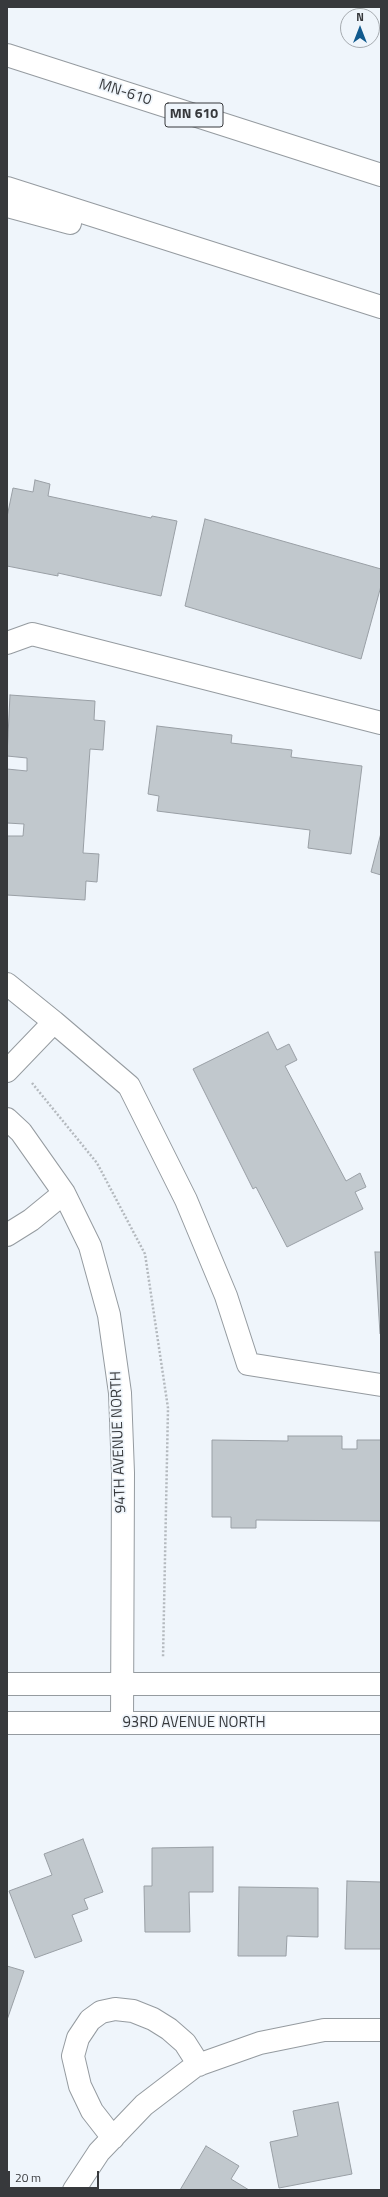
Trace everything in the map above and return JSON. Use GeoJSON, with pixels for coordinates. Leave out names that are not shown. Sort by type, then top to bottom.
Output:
{"type":"FeatureCollection","features":[{"type":"Feature","properties":{"kind":"main road","name":"MN-610"},"geometry":{"type":"LineString","coordinates":[[7,56],[381,175]]}},
{"type":"Feature","properties":{"kind":"main road"},"geometry":{"type":"LineString","coordinates":[[7,188],[381,307]]}},
{"type":"Feature","properties":{"kind":"main road"},"geometry":{"type":"LineString","coordinates":[[7,206],[285,277]]}},
{"type":"Feature","properties":{"kind":"main road"},"geometry":{"type":"LineString","coordinates":[[7,643],[32,634],[381,724]]}},
{"type":"Feature","properties":{"kind":"main road"},"geometry":{"type":"LineString","coordinates":[[7,984],[129,1086],[186,1200],[226,1296],[248,1364],[381,1385]]}},
{"type":"Feature","properties":{"kind":"main road"},"geometry":{"type":"LineString","coordinates":[[7,1071],[54,1022]]}},
{"type":"Feature","properties":{"kind":"main road","name":"94TH AVENUE NORTH"},"geometry":{"type":"LineString","coordinates":[[7,1119],[22,1132],[64,1193],[92,1254],[109,1315],[120,1393],[123,1473],[122,1723]]}},
{"type":"Feature","properties":{"kind":"main road"},"geometry":{"type":"LineString","coordinates":[[7,1234],[31,1220],[64,1193]]}},
{"type":"Feature","properties":{"kind":"main road"},"geometry":{"type":"LineString","coordinates":[[7,1684],[381,1684]]}},
{"type":"Feature","properties":{"kind":"main road","name":"93RD AVENUE NORTH"},"geometry":{"type":"LineString","coordinates":[[7,1723],[381,1723]]}},
{"type":"Feature","properties":{"kind":"main road"},"geometry":{"type":"LineString","coordinates":[[113,2138],[92,2111],[80,2086],[73,2056],[78,2038],[90,2020],[101,2012],[115,2009],[133,2011],[153,2019],[169,2029],[185,2043],[199,2064]]}},
{"type":"Feature","properties":{"kind":"main road"},"geometry":{"type":"LineString","coordinates":[[74,2190],[99,2152],[144,2106],[199,2064],[260,2043],[324,2030],[381,2030]]}},
{"type":"Feature","properties":{"kind":"building"},"geometry":{"type":"Polygon","coordinates":[[[35,480],[50,484],[48,496],[151,518],[152,516],[177,521],[161,596],[58,573],[58,576],[7,566],[7,517],[13,488],[33,492],[35,480]]]}},
{"type":"Feature","properties":{"kind":"building"},"geometry":{"type":"Polygon","coordinates":[[[205,519],[381,569],[381,586],[361,659],[185,606],[205,519]]]}},
{"type":"Feature","properties":{"kind":"building"},"geometry":{"type":"Polygon","coordinates":[[[10,695],[95,701],[94,720],[105,721],[103,750],[90,749],[83,853],[99,854],[97,882],[86,881],[85,900],[7,895],[7,836],[23,836],[24,824],[7,823],[7,769],[27,771],[27,758],[7,756],[10,695]]]}},
{"type":"Feature","properties":{"kind":"building"},"geometry":{"type":"Polygon","coordinates":[[[157,726],[232,735],[231,743],[292,750],[291,757],[362,766],[351,854],[308,848],[310,830],[157,811],[159,796],[148,794],[157,726]]]}},
{"type":"Feature","properties":{"kind":"building"},"geometry":{"type":"Polygon","coordinates":[[[381,833],[381,875],[371,872],[381,833]]]}},
{"type":"Feature","properties":{"kind":"building"},"geometry":{"type":"Polygon","coordinates":[[[268,1032],[277,1050],[289,1044],[297,1060],[285,1066],[346,1181],[360,1173],[366,1187],[355,1192],[363,1209],[287,1247],[256,1187],[253,1189],[193,1069],[268,1032]]]}},
{"type":"Feature","properties":{"kind":"building"},"geometry":{"type":"Polygon","coordinates":[[[375,1252],[381,1252],[381,1334],[380,1334],[375,1252]]]}},
{"type":"Feature","properties":{"kind":"building"},"geometry":{"type":"Polygon","coordinates":[[[288,1436],[342,1436],[342,1449],[357,1449],[357,1440],[381,1440],[381,1521],[256,1520],[256,1528],[231,1528],[231,1517],[212,1517],[212,1440],[288,1441],[288,1436]]]}},
{"type":"Feature","properties":{"kind":"building"},"geometry":{"type":"Polygon","coordinates":[[[83,1839],[103,1892],[84,1899],[88,1909],[72,1915],[82,1941],[35,1958],[9,1891],[52,1875],[44,1854],[83,1839]]]}},
{"type":"Feature","properties":{"kind":"building"},"geometry":{"type":"Polygon","coordinates":[[[213,1847],[213,1892],[189,1892],[190,1932],[145,1932],[144,1886],[152,1886],[152,1848],[213,1847]]]}},
{"type":"Feature","properties":{"kind":"building"},"geometry":{"type":"Polygon","coordinates":[[[347,1881],[381,1882],[381,1949],[345,1949],[347,1881]]]}},
{"type":"Feature","properties":{"kind":"building"},"geometry":{"type":"Polygon","coordinates":[[[239,1887],[318,1888],[318,1937],[287,1936],[286,1956],[238,1956],[239,1887]]]}},
{"type":"Feature","properties":{"kind":"building"},"geometry":{"type":"Polygon","coordinates":[[[7,1966],[24,1971],[7,2020],[7,1966]]]}},
{"type":"Feature","properties":{"kind":"building"},"geometry":{"type":"Polygon","coordinates":[[[338,2102],[352,2174],[279,2188],[270,2142],[298,2136],[293,2111],[338,2102]]]}},
{"type":"Feature","properties":{"kind":"building"},"geometry":{"type":"Polygon","coordinates":[[[206,2146],[239,2166],[231,2179],[249,2190],[180,2190],[206,2146]]]}}]}
